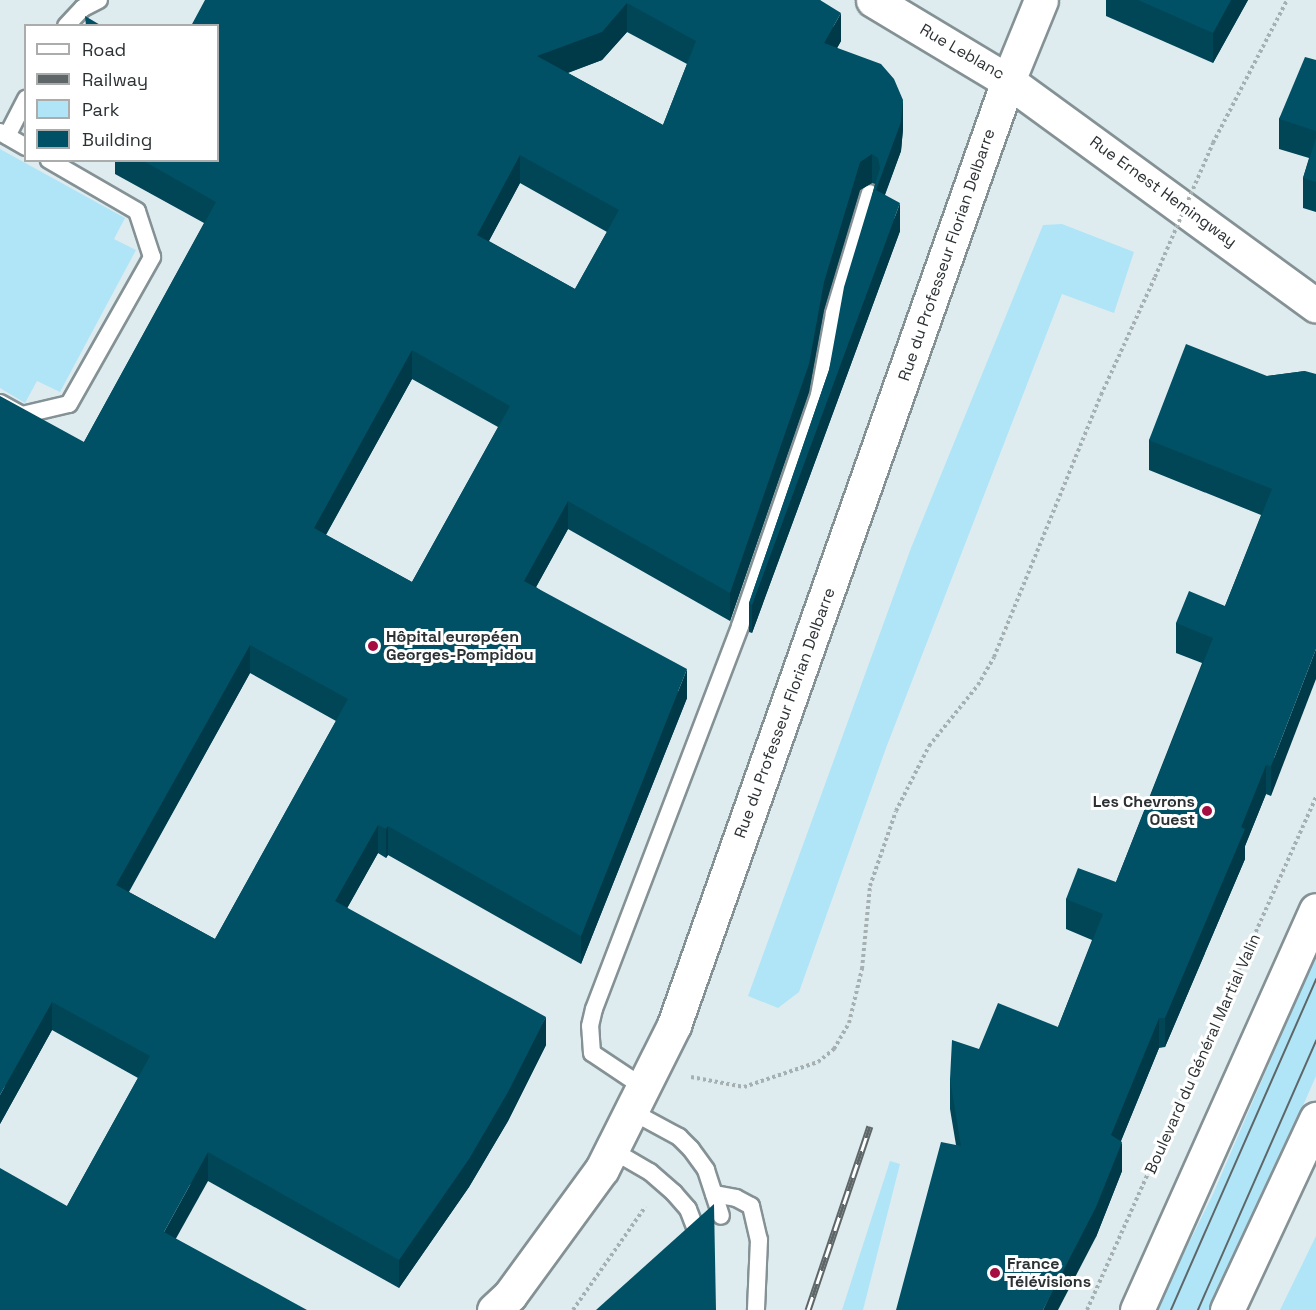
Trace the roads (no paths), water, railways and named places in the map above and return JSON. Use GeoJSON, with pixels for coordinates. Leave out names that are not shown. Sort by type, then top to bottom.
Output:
{"type":"FeatureCollection","features":[{"type":"Feature","properties":{"kind":"street","name":"Rue Leblanc"},"geometry":{"type":"LineString","coordinates":[[873,0],[1008,81],[1041,0]]}},
{"type":"Feature","properties":{"kind":"street","name":"Rue Ernest Hemingway"},"geometry":{"type":"LineString","coordinates":[[1008,81],[1316,306]]}},
{"type":"Feature","properties":{"kind":"street","name":"Rue du Professeur Florian Delbarre"},"geometry":{"type":"LineString","coordinates":[[494,1310],[510,1295],[602,1169],[674,1024],[1008,81]]}},
{"type":"Feature","properties":{"kind":"street"},"geometry":{"type":"LineString","coordinates":[[1137,1310],[1316,910]]}},
{"type":"Feature","properties":{"kind":"street"},"geometry":{"type":"LineString","coordinates":[[1227,1310],[1316,1119]]}},
{"type":"Feature","properties":{"kind":"lane"},"geometry":{"type":"LineString","coordinates":[[68,24],[83,8],[99,0]]}},
{"type":"Feature","properties":{"kind":"lane"},"geometry":{"type":"LineString","coordinates":[[24,102],[4,134],[24,146]]}},
{"type":"Feature","properties":{"kind":"lane"},"geometry":{"type":"LineString","coordinates":[[0,403],[22,414],[69,404],[152,257],[137,211],[53,162]]}},
{"type":"Feature","properties":{"kind":"lane"},"geometry":{"type":"LineString","coordinates":[[721,1216],[706,1170],[642,1089],[592,1053],[590,1026],[594,1009],[740,626],[819,395],[834,313],[870,193]]}},
{"type":"Feature","properties":{"kind":"lane"},"geometry":{"type":"LineString","coordinates":[[612,1150],[662,1181],[688,1209],[698,1235]]}},
{"type":"Feature","properties":{"kind":"lane"},"geometry":{"type":"LineString","coordinates":[[714,1194],[736,1198],[751,1206],[759,1240],[756,1310]]}},
{"type":"Feature","properties":{"kind":"tram line"},"geometry":{"type":"LineString","coordinates":[[1171,1310],[1316,979]]}},
{"type":"Feature","properties":{"kind":"tram line"},"geometry":{"type":"LineString","coordinates":[[1198,1310],[1316,1041]]}},
{"type":"Feature","properties":{"kind":"railway"},"geometry":{"type":"LineString","coordinates":[[808,1310],[870,1126]]}},
{"type":"Feature","properties":{"kind":"place","name":"Hôpital européen Georges-Pompidou"},"geometry":{"type":"Point","coordinates":[373,646]}},
{"type":"Feature","properties":{"kind":"place","name":"Les Chevrons Ouest"},"geometry":{"type":"Point","coordinates":[1207,811]}},
{"type":"Feature","properties":{"kind":"place","name":"France Télévisions"},"geometry":{"type":"Point","coordinates":[995,1273]}}]}
